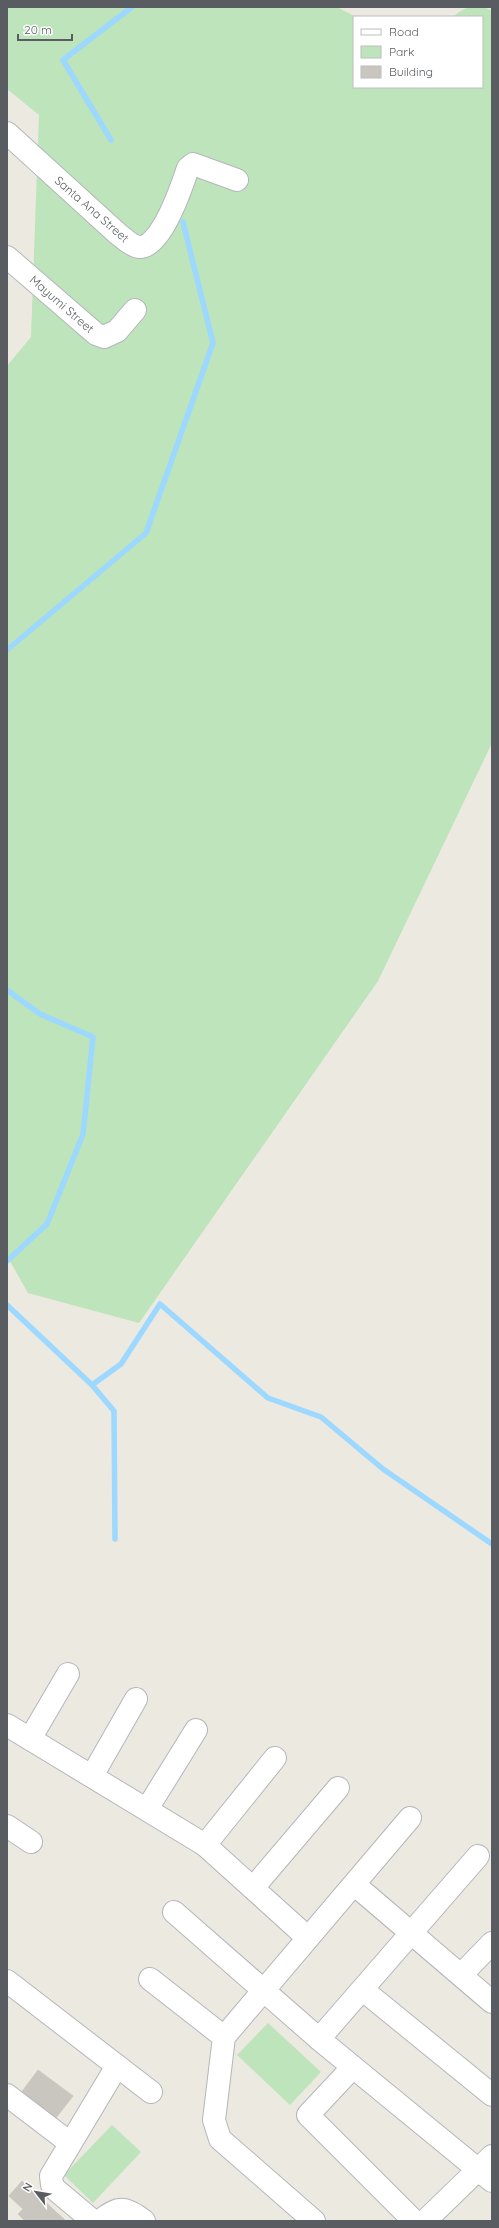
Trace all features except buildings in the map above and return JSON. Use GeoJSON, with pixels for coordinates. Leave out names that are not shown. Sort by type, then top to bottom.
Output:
{"type":"FeatureCollection","features":[{"type":"Feature","properties":{"kind":"street","name":"Santa Ana Street"},"geometry":{"type":"LineString","coordinates":[[7,133],[118,234],[138,247],[146,246],[157,238],[188,168],[193,164],[237,180]]}},
{"type":"Feature","properties":{"kind":"street","name":"Mayumi Street"},"geometry":{"type":"LineString","coordinates":[[7,257],[96,334],[104,338],[117,331],[135,310]]}},
{"type":"Feature","properties":{"kind":"street"},"geometry":{"type":"LineString","coordinates":[[30,1738],[68,1674]]}},
{"type":"Feature","properties":{"kind":"street"},"geometry":{"type":"LineString","coordinates":[[92,1776],[136,1699]]}},
{"type":"Feature","properties":{"kind":"street"},"geometry":{"type":"LineString","coordinates":[[7,1725],[205,1845],[308,1938]]}},
{"type":"Feature","properties":{"kind":"street"},"geometry":{"type":"LineString","coordinates":[[147,1809],[196,1730]]}},
{"type":"Feature","properties":{"kind":"street"},"geometry":{"type":"LineString","coordinates":[[205,1845],[276,1758]]}},
{"type":"Feature","properties":{"kind":"street"},"geometry":{"type":"LineString","coordinates":[[253,1888],[338,1788]]}},
{"type":"Feature","properties":{"kind":"street"},"geometry":{"type":"LineString","coordinates":[[314,2221],[220,2139],[214,2120],[224,2038],[308,1938],[355,1885],[410,1818]]}},
{"type":"Feature","properties":{"kind":"street"},"geometry":{"type":"LineString","coordinates":[[7,1826],[31,1842]]}},
{"type":"Feature","properties":{"kind":"street"},"geometry":{"type":"LineString","coordinates":[[319,2039],[478,1856]]}},
{"type":"Feature","properties":{"kind":"street"},"geometry":{"type":"LineString","coordinates":[[355,1885],[412,1932],[492,2002]]}},
{"type":"Feature","properties":{"kind":"street"},"geometry":{"type":"LineString","coordinates":[[174,1912],[262,1992],[353,2067],[488,2169],[426,2221]]}},
{"type":"Feature","properties":{"kind":"street"},"geometry":{"type":"LineString","coordinates":[[462,1975],[492,1943]]}},
{"type":"Feature","properties":{"kind":"street"},"geometry":{"type":"LineString","coordinates":[[150,1979],[224,2038]]}},
{"type":"Feature","properties":{"kind":"street"},"geometry":{"type":"LineString","coordinates":[[7,1982],[151,2092]]}},
{"type":"Feature","properties":{"kind":"street"},"geometry":{"type":"LineString","coordinates":[[363,1990],[492,2095]]}},
{"type":"Feature","properties":{"kind":"street"},"geometry":{"type":"LineString","coordinates":[[93,2221],[52,2185],[52,2176],[70,2143],[117,2066]]}},
{"type":"Feature","properties":{"kind":"street"},"geometry":{"type":"LineString","coordinates":[[353,2067],[308,2115],[414,2221]]}},
{"type":"Feature","properties":{"kind":"street"},"geometry":{"type":"LineString","coordinates":[[7,2095],[70,2143]]}},
{"type":"Feature","properties":{"kind":"street"},"geometry":{"type":"LineString","coordinates":[[100,2221],[113,2210],[125,2209],[144,2221]]}},
{"type":"Feature","properties":{"kind":"green space"},"geometry":{"type":"Polygon","coordinates":[[[471,6],[486,8],[492,11],[492,743],[378,981],[139,1323],[28,1293],[7,1256],[7,366],[31,337],[39,115],[7,89],[7,7],[337,7],[354,16],[353,88],[483,88],[483,16],[454,16],[471,6]]]}},
{"type":"Feature","properties":{"kind":"green space"},"geometry":{"type":"Polygon","coordinates":[[[268,2023],[321,2072],[290,2105],[237,2055],[268,2023]]]}},
{"type":"Feature","properties":{"kind":"green space"},"geometry":{"type":"Polygon","coordinates":[[[112,2125],[141,2152],[93,2203],[64,2175],[112,2125]]]}},
{"type":"Feature","properties":{"kind":"waterway"},"geometry":{"type":"LineString","coordinates":[[111,140],[63,60],[132,7]]}},
{"type":"Feature","properties":{"kind":"waterway"},"geometry":{"type":"LineString","coordinates":[[7,650],[146,533],[213,343],[183,222]]}},
{"type":"Feature","properties":{"kind":"waterway"},"geometry":{"type":"LineString","coordinates":[[7,990],[40,1014],[93,1037],[83,1134],[47,1224],[7,1261]]}},
{"type":"Feature","properties":{"kind":"waterway"},"geometry":{"type":"LineString","coordinates":[[7,1305],[92,1385],[121,1364],[160,1304],[268,1398],[321,1417],[383,1469],[492,1544]]}},
{"type":"Feature","properties":{"kind":"waterway"},"geometry":{"type":"LineString","coordinates":[[92,1385],[114,1411],[115,1539]]}}]}
